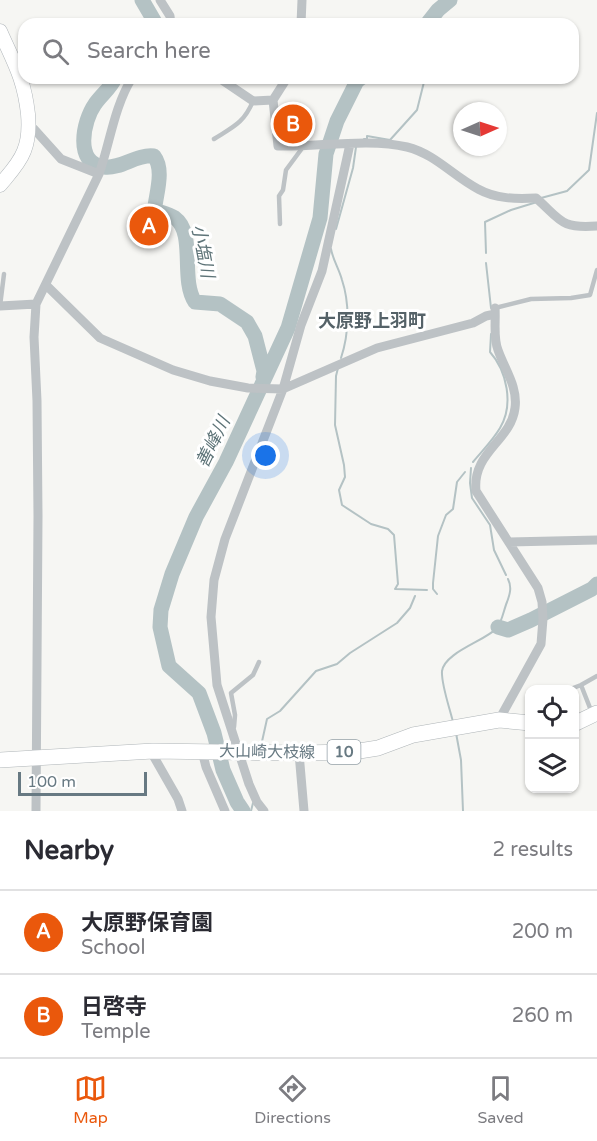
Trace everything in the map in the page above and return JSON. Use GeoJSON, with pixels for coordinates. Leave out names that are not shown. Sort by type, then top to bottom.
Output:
{"type":"FeatureCollection","features":[{"type":"Feature","properties":{"kind":"main road"},"geometry":{"type":"LineString","coordinates":[[0,31],[18,67]]}},
{"type":"Feature","properties":{"kind":"main road"},"geometry":{"type":"LineString","coordinates":[[0,185],[17,165],[25,149],[29,128],[24,84]]}},
{"type":"Feature","properties":{"kind":"main road"},"geometry":{"type":"LineString","coordinates":[[579,721],[595,714]]}},
{"type":"Feature","properties":{"kind":"main road","name":"大山崎大枝線"},"geometry":{"type":"LineString","coordinates":[[0,760],[153,751],[203,752],[234,748],[299,753],[353,752],[378,748],[413,735],[455,727],[499,720],[525,723]]}},
{"type":"Feature","properties":{"kind":"street"},"geometry":{"type":"LineString","coordinates":[[160,0],[170,18]]}},
{"type":"Feature","properties":{"kind":"street"},"geometry":{"type":"LineString","coordinates":[[302,18],[303,0]]}},
{"type":"Feature","properties":{"kind":"street"},"geometry":{"type":"LineString","coordinates":[[36,811],[38,559],[37,401],[34,337],[36,304],[47,286],[101,169],[116,113],[129,84]]}},
{"type":"Feature","properties":{"kind":"street"},"geometry":{"type":"LineString","coordinates":[[228,84],[253,101],[273,100]]}},
{"type":"Feature","properties":{"kind":"street"},"geometry":{"type":"LineString","coordinates":[[282,84],[273,100],[278,146],[385,144],[408,147],[435,158],[479,190],[503,198],[540,201],[563,223],[571,227],[597,226]]}},
{"type":"Feature","properties":{"kind":"street"},"geometry":{"type":"LineString","coordinates":[[29,128],[34,129],[62,159],[101,169]]}},
{"type":"Feature","properties":{"kind":"street"},"geometry":{"type":"LineString","coordinates":[[264,811],[257,802],[234,748],[217,685],[211,618],[214,580],[225,539],[322,270],[347,145]]}},
{"type":"Feature","properties":{"kind":"street"},"geometry":{"type":"LineString","coordinates":[[47,286],[100,338],[173,370],[210,381],[248,388],[280,389],[378,348],[473,324],[495,311],[498,351],[510,377],[515,407],[512,421],[478,468],[475,480],[476,491],[538,588],[543,619],[541,644],[499,720]]}},
{"type":"Feature","properties":{"kind":"street"},"geometry":{"type":"LineString","coordinates":[[0,306],[36,304]]}},
{"type":"Feature","properties":{"kind":"street"},"geometry":{"type":"LineString","coordinates":[[509,542],[597,540]]}},
{"type":"Feature","properties":{"kind":"street"},"geometry":{"type":"LineString","coordinates":[[153,751],[182,811]]}},
{"type":"Feature","properties":{"kind":"street"},"geometry":{"type":"LineString","coordinates":[[203,752],[209,775],[225,811]]}},
{"type":"Feature","properties":{"kind":"street"},"geometry":{"type":"LineString","coordinates":[[299,753],[304,811]]}},
{"type":"Feature","properties":{"kind":"lane"},"geometry":{"type":"LineString","coordinates":[[214,139],[237,126],[248,114],[253,101]]}},
{"type":"Feature","properties":{"kind":"lane"},"geometry":{"type":"LineString","coordinates":[[280,224],[279,196],[284,190],[286,170],[303,147]]}},
{"type":"Feature","properties":{"kind":"lane"},"geometry":{"type":"LineString","coordinates":[[590,295],[597,270]]}},
{"type":"Feature","properties":{"kind":"lane"},"geometry":{"type":"LineString","coordinates":[[0,306],[4,274]]}},
{"type":"Feature","properties":{"kind":"lane"},"geometry":{"type":"LineString","coordinates":[[495,311],[531,299],[590,295],[596,298]]}},
{"type":"Feature","properties":{"kind":"lane"},"geometry":{"type":"LineString","coordinates":[[234,748],[235,716],[231,693],[253,675],[259,662]]}},
{"type":"Feature","properties":{"kind":"lane"},"geometry":{"type":"LineString","coordinates":[[595,714],[581,685],[597,676]]}},
{"type":"Feature","properties":{"kind":"waterway","name":"小塩川"},"geometry":{"type":"LineString","coordinates":[[142,0],[152,18]]}},
{"type":"Feature","properties":{"kind":"waterway","name":"善峰川"},"geometry":{"type":"LineString","coordinates":[[432,18],[450,0]]}},
{"type":"Feature","properties":{"kind":"waterway","name":"小塩川"},"geometry":{"type":"LineString","coordinates":[[112,84],[95,104],[87,121],[84,141],[88,158],[95,164],[111,167],[141,157],[154,156],[159,167],[155,206],[157,211],[175,218],[185,234],[188,282],[195,302],[220,304],[247,322],[255,336],[264,371],[263,377]]}},
{"type":"Feature","properties":{"kind":"waterway","name":"善峰川"},"geometry":{"type":"LineString","coordinates":[[243,811],[223,770],[214,733],[199,693],[169,666],[160,627],[161,610],[172,574],[196,517],[226,462],[288,328],[320,218],[326,154],[337,121],[356,84]]}},
{"type":"Feature","properties":{"kind":"waterway"},"geometry":{"type":"LineString","coordinates":[[364,139],[367,139],[367,136],[390,140],[417,110],[424,84]]}},
{"type":"Feature","properties":{"kind":"waterway"},"geometry":{"type":"LineString","coordinates":[[541,198],[567,191],[589,170],[597,113]]}},
{"type":"Feature","properties":{"kind":"waterway"},"geometry":{"type":"LineString","coordinates":[[336,229],[353,168],[356,147]]}},
{"type":"Feature","properties":{"kind":"waterway"},"geometry":{"type":"LineString","coordinates":[[486,253],[485,222],[511,210],[537,202]]}},
{"type":"Feature","properties":{"kind":"waterway"},"geometry":{"type":"LineString","coordinates":[[331,249],[345,289],[347,309],[347,329],[341,358]]}},
{"type":"Feature","properties":{"kind":"waterway"},"geometry":{"type":"LineString","coordinates":[[486,263],[491,308]]}},
{"type":"Feature","properties":{"kind":"waterway"},"geometry":{"type":"LineString","coordinates":[[473,462],[497,432],[507,409],[507,388],[501,369],[490,352],[491,334]]}},
{"type":"Feature","properties":{"kind":"waterway"},"geometry":{"type":"LineString","coordinates":[[338,368],[335,425],[344,465],[345,477],[339,490],[342,505],[371,524],[388,529],[394,535],[398,584],[395,589],[427,590]]}},
{"type":"Feature","properties":{"kind":"waterway"},"geometry":{"type":"LineString","coordinates":[[471,468],[472,498],[490,525],[494,550],[506,575]]}},
{"type":"Feature","properties":{"kind":"waterway"},"geometry":{"type":"LineString","coordinates":[[437,594],[433,589],[433,583],[438,536],[446,515],[453,509],[457,482],[465,472]]}},
{"type":"Feature","properties":{"kind":"waterway"},"geometry":{"type":"LineString","coordinates":[[453,722],[444,689],[442,671],[450,658],[497,628],[510,593],[508,579]]}},
{"type":"Feature","properties":{"kind":"waterway"},"geometry":{"type":"LineString","coordinates":[[498,627],[508,630],[592,589],[597,584]]}},
{"type":"Feature","properties":{"kind":"waterway"},"geometry":{"type":"LineString","coordinates":[[261,746],[267,719],[280,711],[316,671],[337,664],[397,623],[410,608],[415,596]]}},
{"type":"Feature","properties":{"kind":"waterway"},"geometry":{"type":"LineString","coordinates":[[456,733],[461,760],[463,811]]}},
{"type":"Feature","properties":{"kind":"waterway"},"geometry":{"type":"LineString","coordinates":[[251,811],[253,803]]}},
{"type":"Feature","properties":{"kind":"place","name":"日啓寺"},"geometry":{"type":"Point","coordinates":[293,124]}},
{"type":"Feature","properties":{"kind":"place","name":"大原野保育園"},"geometry":{"type":"Point","coordinates":[149,226]}},
{"type":"Feature","properties":{"kind":"district","name":"大原野上羽町"},"geometry":{"type":"Point","coordinates":[372,321]}}]}
